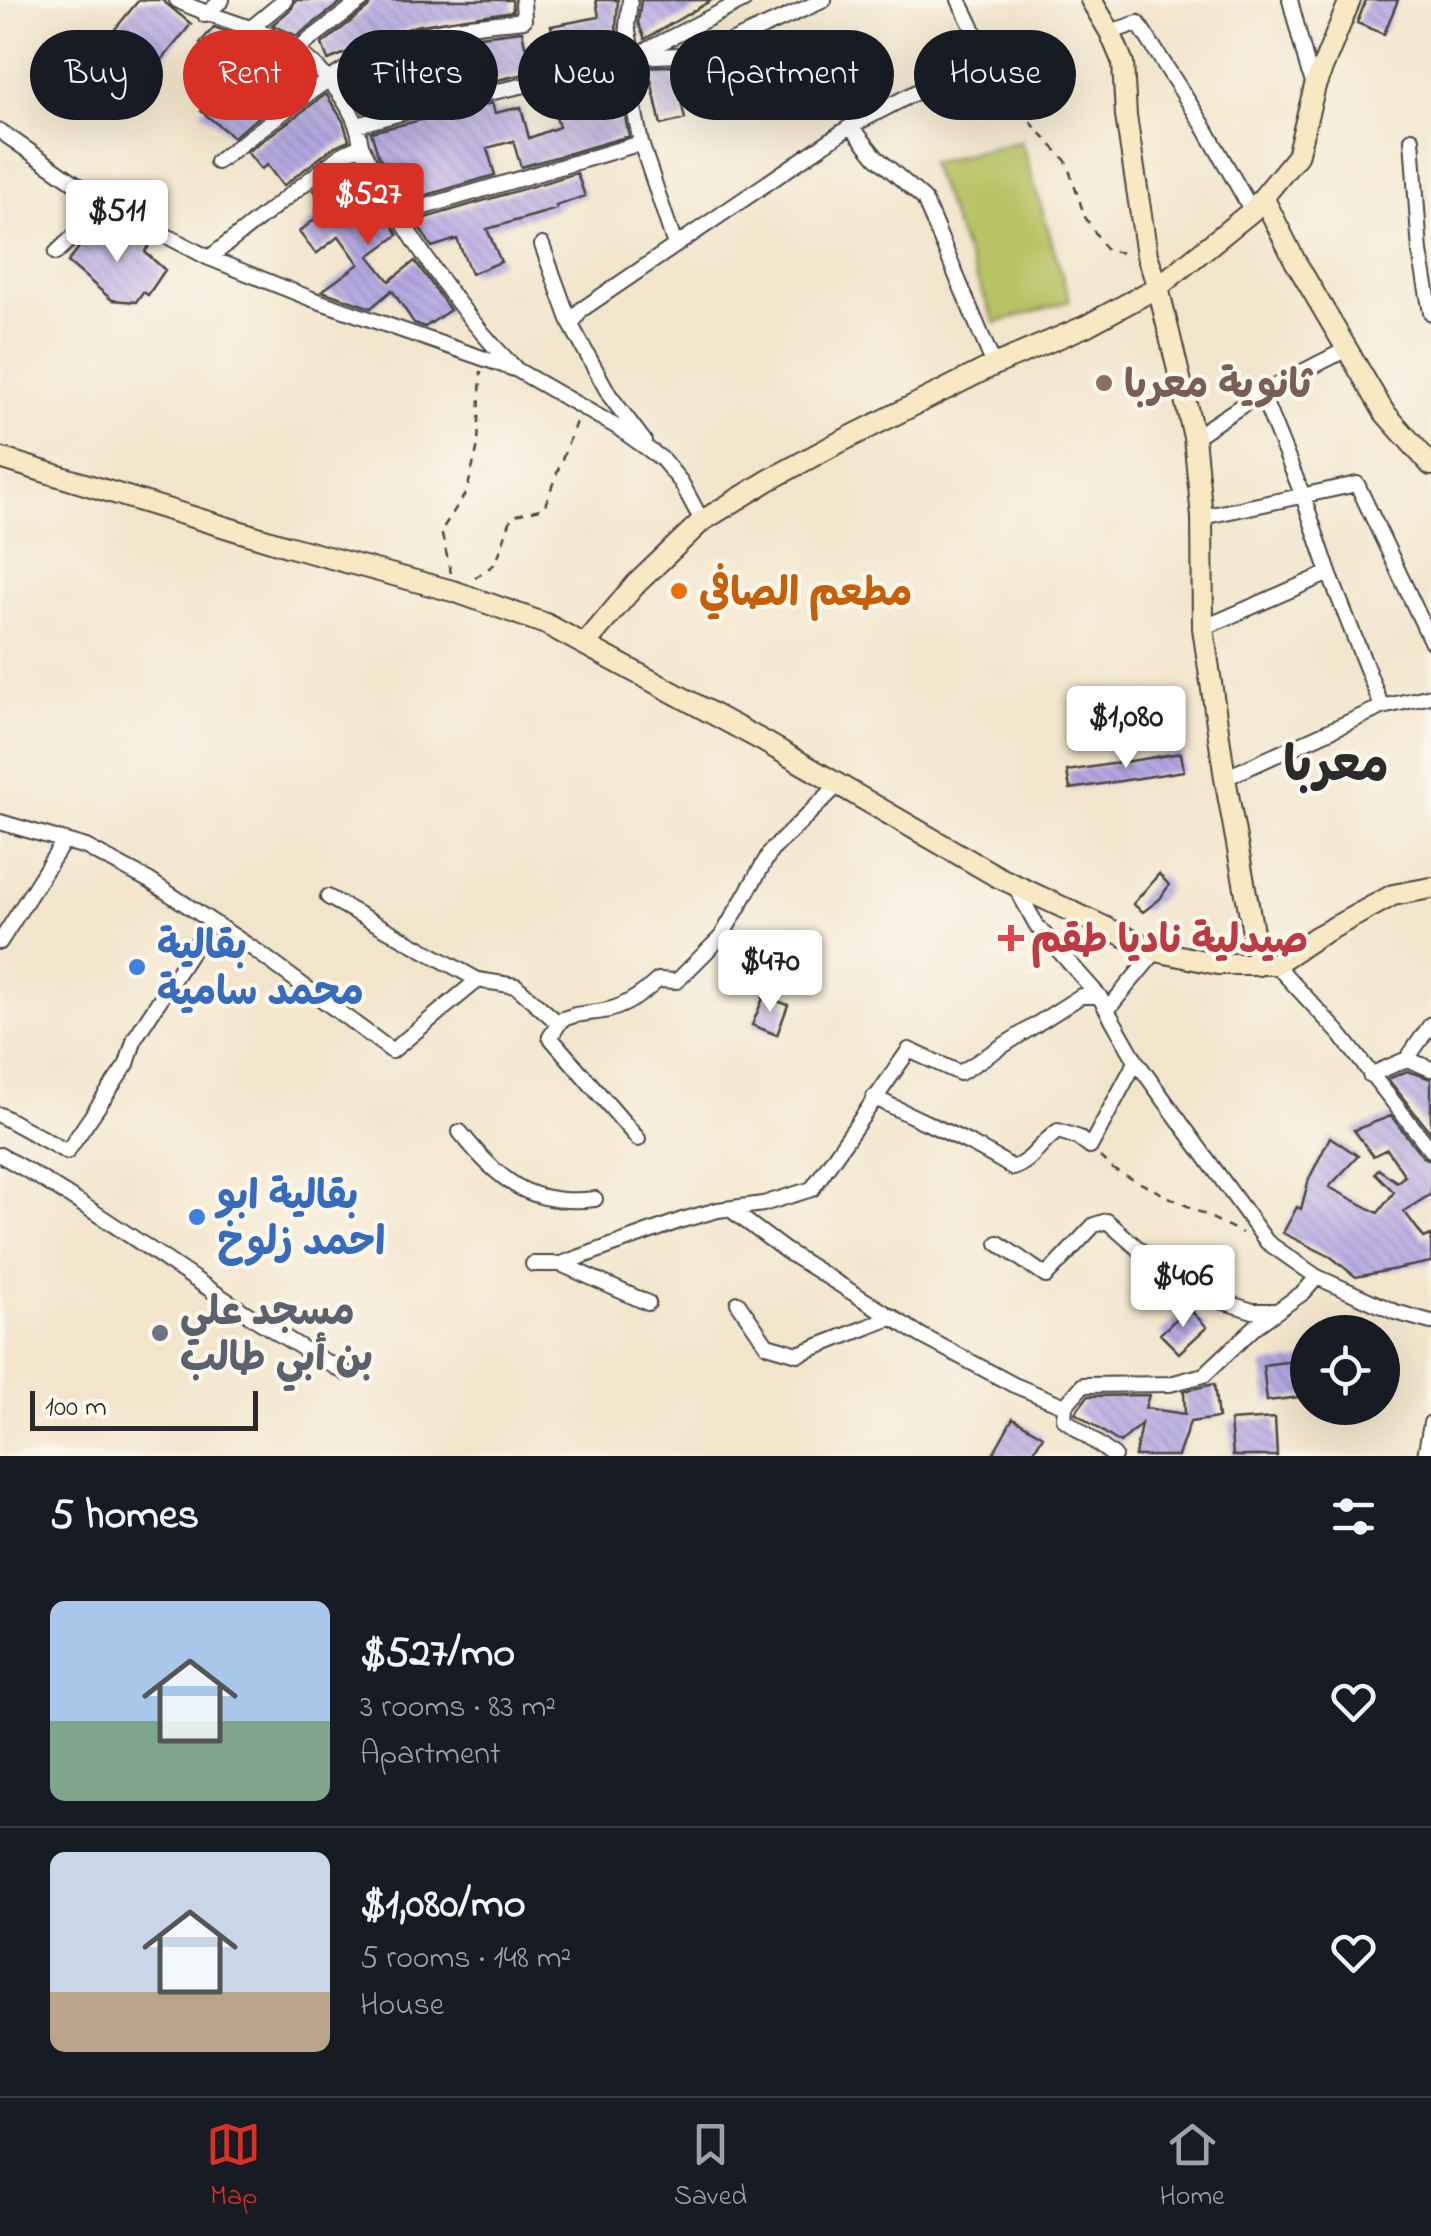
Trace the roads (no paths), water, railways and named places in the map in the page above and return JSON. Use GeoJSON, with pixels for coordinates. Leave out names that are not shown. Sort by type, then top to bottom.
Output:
{"type":"FeatureCollection","features":[{"type":"Feature","properties":{"kind":"main road"},"geometry":{"type":"LineString","coordinates":[[1092,0],[1123,63],[1126,116],[1148,256],[1194,436],[1202,517],[1203,628],[1225,778],[1267,964]]}},
{"type":"Feature","properties":{"kind":"main road"},"geometry":{"type":"LineString","coordinates":[[585,644],[636,584],[702,521],[769,480],[994,365],[1086,326],[1158,286],[1258,205],[1297,156],[1315,86],[1350,0]]}},
{"type":"Feature","properties":{"kind":"main road"},"geometry":{"type":"LineString","coordinates":[[1258,205],[1384,412],[1431,466]]}},
{"type":"Feature","properties":{"kind":"main road"},"geometry":{"type":"LineString","coordinates":[[0,458],[287,546],[456,592],[546,624],[1015,886],[1156,951],[1218,964],[1267,964],[1393,895],[1431,888]]}},
{"type":"Feature","properties":{"kind":"street"},"geometry":{"type":"LineString","coordinates":[[177,0],[205,15],[254,30]]}},
{"type":"Feature","properties":{"kind":"street"},"geometry":{"type":"LineString","coordinates":[[205,15],[222,0]]}},
{"type":"Feature","properties":{"kind":"street"},"geometry":{"type":"LineString","coordinates":[[250,28],[284,0]]}},
{"type":"Feature","properties":{"kind":"street"},"geometry":{"type":"LineString","coordinates":[[317,34],[362,0]]}},
{"type":"Feature","properties":{"kind":"street"},"geometry":{"type":"LineString","coordinates":[[217,162],[368,57],[416,36],[524,20],[523,0]]}},
{"type":"Feature","properties":{"kind":"street"},"geometry":{"type":"LineString","coordinates":[[627,30],[630,0]]}},
{"type":"Feature","properties":{"kind":"street"},"geometry":{"type":"LineString","coordinates":[[650,50],[744,0]]}},
{"type":"Feature","properties":{"kind":"street"},"geometry":{"type":"LineString","coordinates":[[650,59],[704,54],[824,0]]}},
{"type":"Feature","properties":{"kind":"street"},"geometry":{"type":"LineString","coordinates":[[571,324],[581,310],[851,126],[976,61],[977,37],[959,0]]}},
{"type":"Feature","properties":{"kind":"street"},"geometry":{"type":"LineString","coordinates":[[1290,0],[1315,86]]}},
{"type":"Feature","properties":{"kind":"street"},"geometry":{"type":"LineString","coordinates":[[1110,32],[1138,23],[1258,205]]}},
{"type":"Feature","properties":{"kind":"street"},"geometry":{"type":"LineString","coordinates":[[317,70],[329,81],[357,125],[361,146],[463,310],[517,370]]}},
{"type":"Feature","properties":{"kind":"street"},"geometry":{"type":"LineString","coordinates":[[357,125],[518,86]]}},
{"type":"Feature","properties":{"kind":"street"},"geometry":{"type":"LineString","coordinates":[[638,120],[675,245]]}},
{"type":"Feature","properties":{"kind":"street"},"geometry":{"type":"LineString","coordinates":[[851,126],[876,157],[924,200],[994,365]]}},
{"type":"Feature","properties":{"kind":"street"},"geometry":{"type":"LineString","coordinates":[[0,132],[106,204],[208,258],[312,299],[517,370],[652,452]]}},
{"type":"Feature","properties":{"kind":"street"},"geometry":{"type":"LineString","coordinates":[[1412,138],[1420,252],[1431,313]]}},
{"type":"Feature","properties":{"kind":"street"},"geometry":{"type":"LineString","coordinates":[[400,214],[642,143]]}},
{"type":"Feature","properties":{"kind":"street"},"geometry":{"type":"LineString","coordinates":[[208,258],[341,155],[361,146]]}},
{"type":"Feature","properties":{"kind":"street"},"geometry":{"type":"LineString","coordinates":[[56,253],[106,204]]}},
{"type":"Feature","properties":{"kind":"street"},"geometry":{"type":"LineString","coordinates":[[542,246],[571,324],[610,396],[652,452],[681,482],[702,521]]}},
{"type":"Feature","properties":{"kind":"street"},"geometry":{"type":"LineString","coordinates":[[1194,436],[1261,393],[1347,349]]}},
{"type":"Feature","properties":{"kind":"street"},"geometry":{"type":"LineString","coordinates":[[1261,393],[1382,707]]}},
{"type":"Feature","properties":{"kind":"street"},"geometry":{"type":"LineString","coordinates":[[1202,517],[1357,484],[1431,641]]}},
{"type":"Feature","properties":{"kind":"street"},"geometry":{"type":"LineString","coordinates":[[1203,628],[1328,573]]}},
{"type":"Feature","properties":{"kind":"street"},"geometry":{"type":"LineString","coordinates":[[1225,778],[1382,707],[1431,696]]}},
{"type":"Feature","properties":{"kind":"street"},"geometry":{"type":"LineString","coordinates":[[328,898],[478,980],[516,986],[557,1022],[584,1012],[605,1011],[643,994],[658,980],[677,981],[721,937],[771,851],[838,785]]}},
{"type":"Feature","properties":{"kind":"street"},"geometry":{"type":"LineString","coordinates":[[0,822],[86,847],[150,880],[392,1051],[478,980]]}},
{"type":"Feature","properties":{"kind":"street"},"geometry":{"type":"LineString","coordinates":[[0,942],[64,841]]}},
{"type":"Feature","properties":{"kind":"street"},"geometry":{"type":"LineString","coordinates":[[1015,886],[1037,926],[1099,996],[1136,1061],[1267,1242],[1317,1276],[1394,1312],[1431,1322]]}},
{"type":"Feature","properties":{"kind":"street"},"geometry":{"type":"LineString","coordinates":[[0,1115],[67,1152],[128,1064],[134,1038],[212,921]]}},
{"type":"Feature","properties":{"kind":"street"},"geometry":{"type":"LineString","coordinates":[[1107,1010],[1156,951]]}},
{"type":"Feature","properties":{"kind":"street"},"geometry":{"type":"LineString","coordinates":[[1267,964],[1338,1033],[1431,1150]]}},
{"type":"Feature","properties":{"kind":"street"},"geometry":{"type":"LineString","coordinates":[[534,1264],[562,1264],[682,1220],[812,1190],[909,1050],[960,1073],[1081,996],[1099,996]]}},
{"type":"Feature","properties":{"kind":"street"},"geometry":{"type":"LineString","coordinates":[[562,1019],[550,1037],[638,1139]]}},
{"type":"Feature","properties":{"kind":"street"},"geometry":{"type":"LineString","coordinates":[[1370,1075],[1407,1059],[1431,1024]]}},
{"type":"Feature","properties":{"kind":"street"},"geometry":{"type":"LineString","coordinates":[[1407,1059],[1431,1069]]}},
{"type":"Feature","properties":{"kind":"street"},"geometry":{"type":"LineString","coordinates":[[874,1097],[938,1130],[959,1135],[1013,1168],[1028,1162],[1044,1140],[1058,1131],[1077,1137],[1090,1147],[1136,1061]]}},
{"type":"Feature","properties":{"kind":"street"},"geometry":{"type":"LineString","coordinates":[[460,1132],[492,1170],[526,1194],[572,1202],[595,1198]]}},
{"type":"Feature","properties":{"kind":"street"},"geometry":{"type":"LineString","coordinates":[[0,1155],[57,1186],[301,1349],[346,1373]]}},
{"type":"Feature","properties":{"kind":"street"},"geometry":{"type":"LineString","coordinates":[[731,1210],[786,1251],[892,1317],[1014,1385],[1065,1406]]}},
{"type":"Feature","properties":{"kind":"street"},"geometry":{"type":"LineString","coordinates":[[998,1243],[1046,1276],[1094,1225],[1104,1221],[1186,1290],[1253,1311],[1276,1311]]}},
{"type":"Feature","properties":{"kind":"street"},"geometry":{"type":"LineString","coordinates":[[562,1264],[648,1304]]}},
{"type":"Feature","properties":{"kind":"street"},"geometry":{"type":"LineString","coordinates":[[1114,1456],[1064,1418],[1065,1406],[1083,1385],[1170,1384],[1204,1375],[1276,1311],[1304,1292],[1317,1276]]}},
{"type":"Feature","properties":{"kind":"street"},"geometry":{"type":"LineString","coordinates":[[738,1303],[767,1346],[798,1354],[892,1317]]}},
{"type":"Feature","properties":{"kind":"street"},"geometry":{"type":"LineString","coordinates":[[1425,1456],[1431,1422]]}},
{"type":"Feature","properties":{"kind":"place","name":"ثانوية معربا"},"geometry":{"type":"Point","coordinates":[1104,383]}},
{"type":"Feature","properties":{"kind":"place","name":"مطعم الصافي"},"geometry":{"type":"Point","coordinates":[679,591]}},
{"type":"Feature","properties":{"kind":"place","name":"صيدلية ناديا طقم"},"geometry":{"type":"Point","coordinates":[1011,938]}},
{"type":"Feature","properties":{"kind":"place","name":"بقالية محمد سامية"},"geometry":{"type":"Point","coordinates":[137,967]}},
{"type":"Feature","properties":{"kind":"place","name":"بقالية ابو احمد زلوخ"},"geometry":{"type":"Point","coordinates":[197,1217]}},
{"type":"Feature","properties":{"kind":"place","name":"مسجد علي بن أبي طالب"},"geometry":{"type":"Point","coordinates":[160,1333]}},
{"type":"Feature","properties":{"kind":"district","name":"معربا"},"geometry":{"type":"Point","coordinates":[1336,762]}}]}
